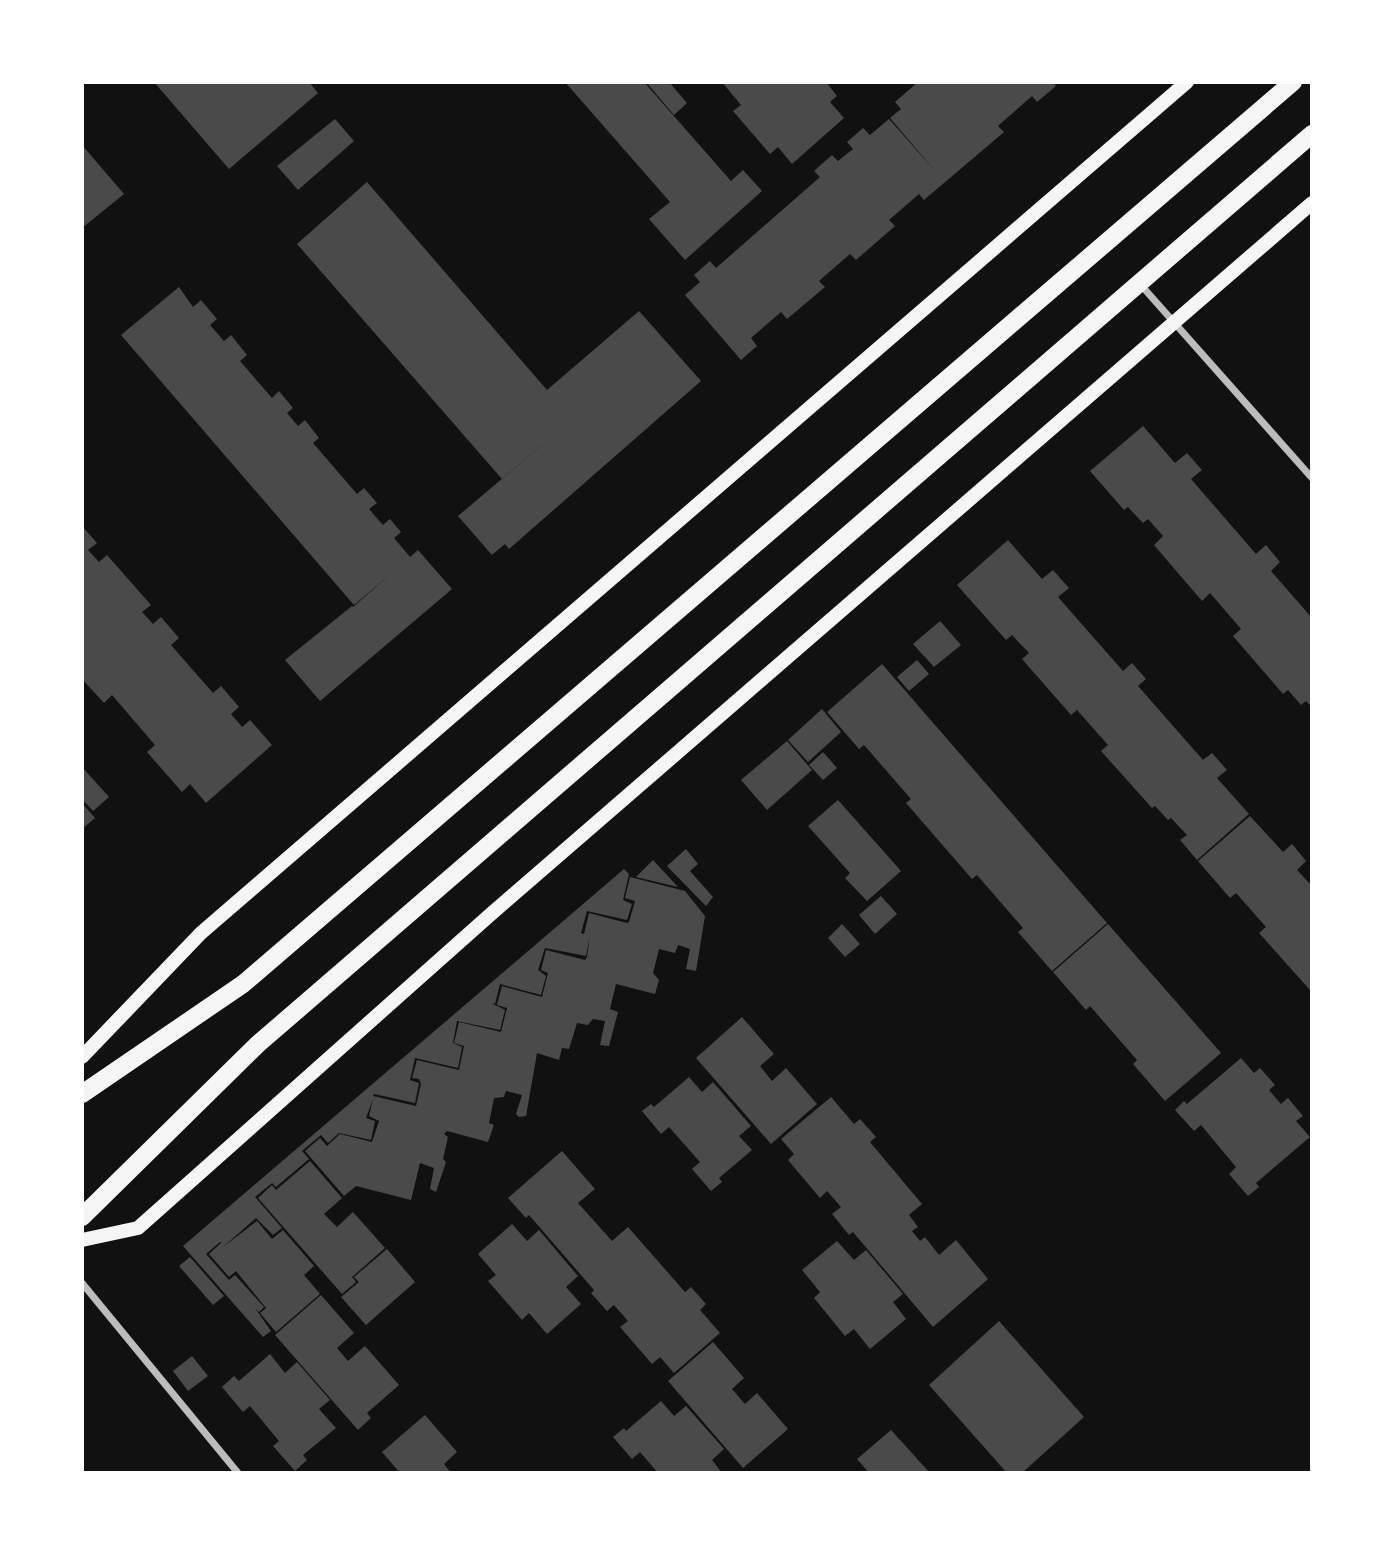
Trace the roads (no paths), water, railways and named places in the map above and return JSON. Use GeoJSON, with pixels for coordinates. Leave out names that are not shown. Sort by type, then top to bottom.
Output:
{"type":"FeatureCollection","features":[{"type":"Feature","properties":{"kind":"main road"},"geometry":{"type":"LineString","coordinates":[[82,1057],[201,933],[1187,82]]}},
{"type":"Feature","properties":{"kind":"main road"},"geometry":{"type":"LineString","coordinates":[[82,1094],[243,984],[1293,82]]}},
{"type":"Feature","properties":{"kind":"main road"},"geometry":{"type":"LineString","coordinates":[[82,1217],[258,1044],[1312,134]]}},
{"type":"Feature","properties":{"kind":"main road"},"geometry":{"type":"LineString","coordinates":[[82,1240],[138,1228],[491,914],[1312,203]]}},
{"type":"Feature","properties":{"kind":"street"},"geometry":{"type":"LineString","coordinates":[[1139,284],[1312,478]]}},
{"type":"Feature","properties":{"kind":"street"},"geometry":{"type":"LineString","coordinates":[[82,1283],[239,1473]]}}]}
